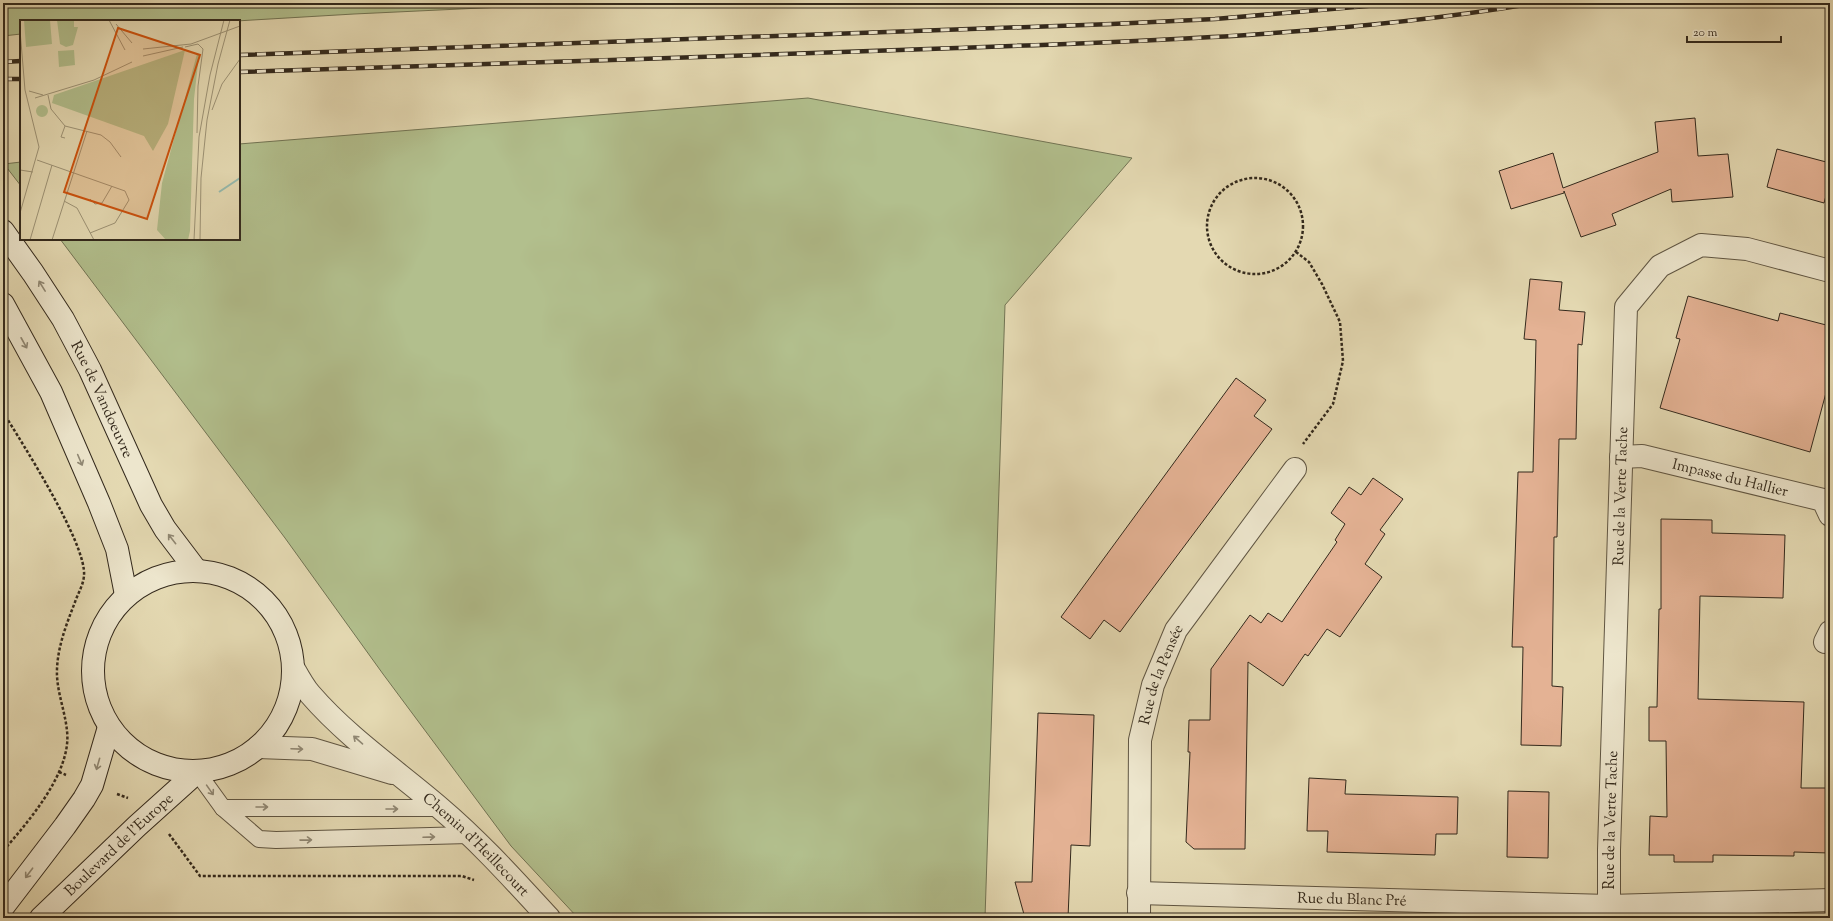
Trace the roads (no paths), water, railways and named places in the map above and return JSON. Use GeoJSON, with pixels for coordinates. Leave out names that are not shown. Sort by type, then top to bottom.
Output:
{"type":"FeatureCollection","features":[{"type":"Feature","properties":{"kind":"street","name":"Rue de Vandoeuvre"},"geometry":{"type":"LineString","coordinates":[[3,232],[34,273],[63,319],[90,370],[151,505],[165,529],[196,570]]}},
{"type":"Feature","properties":{"kind":"street","name":"Rue de la Verte Tache"},"geometry":{"type":"LineString","coordinates":[[1609,912],[1626,307],[1660,266],[1701,245],[1747,248],[1830,271]]}},
{"type":"Feature","properties":{"kind":"street"},"geometry":{"type":"LineString","coordinates":[[3,304],[51,392],[99,503],[117,549],[126,595]]}},
{"type":"Feature","properties":{"kind":"street","name":"Impasse du Hallier"},"geometry":{"type":"LineString","coordinates":[[1621,456],[1642,456],[1822,500],[1830,515]]}},
{"type":"Feature","properties":{"kind":"street","name":"Rue de la Pensée"},"geometry":{"type":"LineString","coordinates":[[1139,918],[1140,740],[1153,685],[1176,630],[1294,469]]}},
{"type":"Feature","properties":{"kind":"street"},"geometry":{"type":"LineString","coordinates":[[196,570],[215,573],[234,579],[250,588],[265,600],[276,615],[285,632],[291,650],[294,669],[291,691],[285,712],[273,731],[258,747],[240,760],[219,768],[197,772],[171,769],[147,761],[126,746],[109,727],[100,711],[92,676],[93,658],[97,640],[104,624],[114,608],[126,595],[141,584],[159,576],[177,571],[196,570]]}},
{"type":"Feature","properties":{"kind":"street","name":"Chemin d'Heillecourt"},"geometry":{"type":"LineString","coordinates":[[294,669],[309,693],[330,715],[398,775],[441,808],[510,875],[549,918]]}},
{"type":"Feature","properties":{"kind":"street"},"geometry":{"type":"LineString","coordinates":[[3,907],[84,799],[92,785],[109,727]]}},
{"type":"Feature","properties":{"kind":"street","name":"Chemin d'Heillecourt"},"geometry":{"type":"LineString","coordinates":[[258,747],[312,750],[398,775]]}},
{"type":"Feature","properties":{"kind":"street","name":"Boulevard de l'Europe"},"geometry":{"type":"LineString","coordinates":[[41,918],[137,826],[197,772]]}},
{"type":"Feature","properties":{"kind":"street","name":"Rue du Blanc Pré"},"geometry":{"type":"LineString","coordinates":[[1138,893],[1609,912],[1830,900]]}},
{"type":"Feature","properties":{"kind":"lane"},"geometry":{"type":"LineString","coordinates":[[197,772],[222,808],[259,839],[276,840],[469,835]]}},
{"type":"Feature","properties":{"kind":"lane"},"geometry":{"type":"LineString","coordinates":[[222,808],[441,808]]}},
{"type":"Feature","properties":{"kind":"railway"},"geometry":{"type":"LineString","coordinates":[[240,55],[1112,24],[1215,19],[1402,3]]}},
{"type":"Feature","properties":{"kind":"railway"},"geometry":{"type":"LineString","coordinates":[[240,72],[1102,43],[1248,35],[1393,23],[1537,3]]}},
{"type":"Feature","properties":{"kind":"railway"},"geometry":{"type":"LineString","coordinates":[[3,62],[20,61]]}},
{"type":"Feature","properties":{"kind":"railway"},"geometry":{"type":"LineString","coordinates":[[3,79],[20,79]]}}]}
